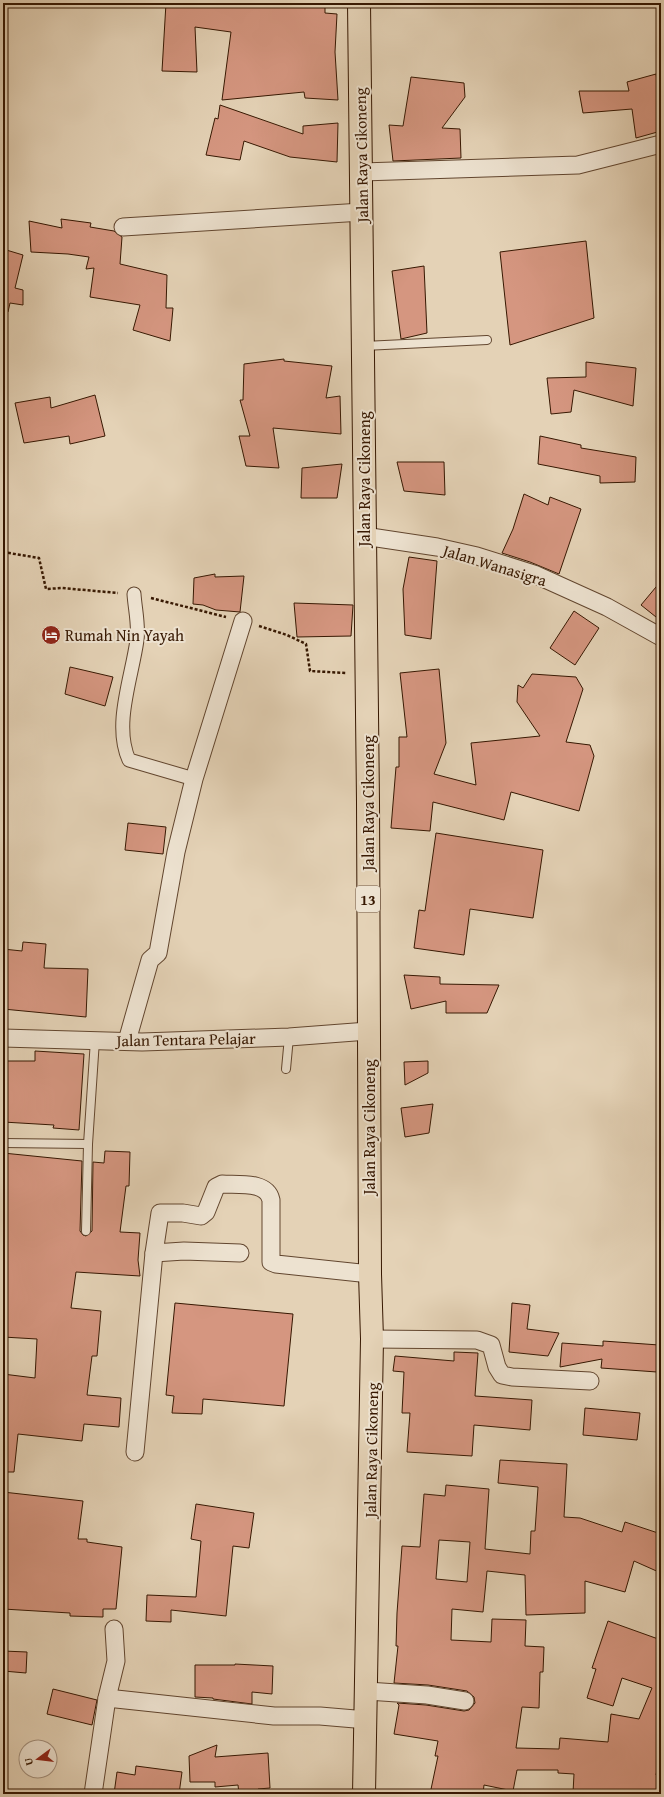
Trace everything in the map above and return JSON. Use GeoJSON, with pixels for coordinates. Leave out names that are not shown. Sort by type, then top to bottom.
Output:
{"type":"FeatureCollection","features":[{"type":"Feature","properties":{"kind":"highway","name":"Jalan Raya Cikoneng"},"geometry":{"type":"LineString","coordinates":[[359,3],[362,172],[364,536],[367,675],[368,1031],[372,1339],[367,1720],[364,1794]]}},
{"type":"Feature","properties":{"kind":"street"},"geometry":{"type":"LineString","coordinates":[[362,172],[578,165],[661,144]]}},
{"type":"Feature","properties":{"kind":"street"},"geometry":{"type":"LineString","coordinates":[[123,227],[362,212]]}},
{"type":"Feature","properties":{"kind":"street","name":"Jalan Wanasigra"},"geometry":{"type":"LineString","coordinates":[[364,536],[437,547],[477,556],[534,574],[607,607],[661,637]]}},
{"type":"Feature","properties":{"kind":"street"},"geometry":{"type":"LineString","coordinates":[[134,594],[137,638],[122,727],[125,751],[129,760],[194,779]]}},
{"type":"Feature","properties":{"kind":"street"},"geometry":{"type":"LineString","coordinates":[[127,1041],[150,960],[158,953],[176,852],[194,779],[243,621]]}},
{"type":"Feature","properties":{"kind":"street","name":"Jalan Tentara Pelajar"},"geometry":{"type":"LineString","coordinates":[[3,1038],[127,1041],[289,1037],[368,1031]]}},
{"type":"Feature","properties":{"kind":"street"},"geometry":{"type":"LineString","coordinates":[[135,1452],[154,1253],[160,1213],[183,1213],[201,1216],[206,1212],[216,1187],[219,1185],[263,1187],[270,1192],[272,1200],[271,1262],[276,1264],[370,1274]]}},
{"type":"Feature","properties":{"kind":"street"},"geometry":{"type":"LineString","coordinates":[[154,1253],[184,1251],[240,1253]]}},
{"type":"Feature","properties":{"kind":"street"},"geometry":{"type":"LineString","coordinates":[[372,1339],[477,1340],[491,1345],[497,1367],[502,1375],[512,1377],[590,1382]]}},
{"type":"Feature","properties":{"kind":"street"},"geometry":{"type":"LineString","coordinates":[[93,1794],[107,1698],[116,1662],[114,1629]]}},
{"type":"Feature","properties":{"kind":"street"},"geometry":{"type":"LineString","coordinates":[[367,1691],[427,1695],[464,1701]]}},
{"type":"Feature","properties":{"kind":"street"},"geometry":{"type":"LineString","coordinates":[[107,1698],[274,1716],[320,1716],[367,1720]]}},
{"type":"Feature","properties":{"kind":"lane"},"geometry":{"type":"LineString","coordinates":[[363,346],[487,340]]}},
{"type":"Feature","properties":{"kind":"lane"},"geometry":{"type":"LineString","coordinates":[[286,1069],[289,1037]]}},
{"type":"Feature","properties":{"kind":"lane"},"geometry":{"type":"LineString","coordinates":[[86,1231],[88,1144],[95,1040]]}},
{"type":"Feature","properties":{"kind":"lane"},"geometry":{"type":"LineString","coordinates":[[3,1143],[88,1144]]}},
{"type":"Feature","properties":{"kind":"path"},"geometry":{"type":"LineString","coordinates":[[3,552],[40,558],[46,589],[62,588],[134,594],[243,621],[287,635],[306,644],[310,671],[367,675]]}},
{"type":"Feature","properties":{"kind":"building"},"geometry":{"type":"Polygon","coordinates":[[[166,3],[325,3],[325,13],[337,14],[335,52],[338,100],[305,98],[304,92],[222,100],[231,32],[195,27],[197,72],[162,71],[166,3]]]}},
{"type":"Feature","properties":{"kind":"building"},"geometry":{"type":"Polygon","coordinates":[[[656,74],[661,104],[661,131],[636,138],[632,109],[583,113],[579,91],[629,91],[627,82],[656,74]]]}},
{"type":"Feature","properties":{"kind":"building"},"geometry":{"type":"Polygon","coordinates":[[[411,77],[464,83],[465,97],[442,128],[460,129],[461,158],[393,161],[389,125],[403,126],[411,77]]]}},
{"type":"Feature","properties":{"kind":"building"},"geometry":{"type":"Polygon","coordinates":[[[220,105],[303,134],[303,126],[338,123],[337,162],[290,157],[244,141],[240,160],[206,155],[215,118],[218,119],[220,105]]]}},
{"type":"Feature","properties":{"kind":"building"},"geometry":{"type":"Polygon","coordinates":[[[61,219],[91,223],[90,227],[114,231],[122,237],[120,264],[167,275],[166,308],[173,308],[170,341],[133,330],[140,305],[90,297],[94,268],[86,269],[89,257],[31,252],[29,221],[62,228],[61,219]]]}},
{"type":"Feature","properties":{"kind":"building"},"geometry":{"type":"Polygon","coordinates":[[[586,241],[594,318],[510,345],[500,252],[586,241]]]}},
{"type":"Feature","properties":{"kind":"building"},"geometry":{"type":"Polygon","coordinates":[[[3,249],[23,255],[15,288],[23,290],[23,305],[10,303],[8,312],[3,312],[3,249]]]}},
{"type":"Feature","properties":{"kind":"building"},"geometry":{"type":"Polygon","coordinates":[[[424,266],[427,333],[401,339],[392,271],[424,266]]]}},
{"type":"Feature","properties":{"kind":"building"},"geometry":{"type":"Polygon","coordinates":[[[284,359],[284,361],[332,366],[326,398],[340,396],[341,434],[273,428],[279,468],[246,466],[239,436],[250,436],[240,400],[243,400],[244,364],[284,359]]]}},
{"type":"Feature","properties":{"kind":"building"},"geometry":{"type":"Polygon","coordinates":[[[586,362],[636,368],[633,406],[574,390],[571,412],[551,414],[547,378],[586,377],[586,362]]]}},
{"type":"Feature","properties":{"kind":"building"},"geometry":{"type":"Polygon","coordinates":[[[95,395],[105,436],[70,444],[69,436],[24,443],[15,403],[50,397],[51,408],[95,395]]]}},
{"type":"Feature","properties":{"kind":"building"},"geometry":{"type":"Polygon","coordinates":[[[540,436],[581,445],[581,448],[636,457],[635,482],[600,483],[600,476],[538,464],[540,436]]]}},
{"type":"Feature","properties":{"kind":"building"},"geometry":{"type":"Polygon","coordinates":[[[397,462],[444,462],[445,495],[404,491],[397,462]]]}},
{"type":"Feature","properties":{"kind":"building"},"geometry":{"type":"Polygon","coordinates":[[[342,464],[337,498],[301,498],[302,468],[342,464]]]}},
{"type":"Feature","properties":{"kind":"building"},"geometry":{"type":"Polygon","coordinates":[[[524,494],[548,505],[550,497],[581,509],[559,574],[530,562],[502,553],[513,529],[524,494]]]}},
{"type":"Feature","properties":{"kind":"building"},"geometry":{"type":"Polygon","coordinates":[[[409,557],[437,561],[431,639],[405,635],[403,589],[409,557]]]}},
{"type":"Feature","properties":{"kind":"building"},"geometry":{"type":"Polygon","coordinates":[[[215,574],[215,577],[244,576],[240,612],[216,610],[203,605],[193,604],[194,578],[215,574]]]}},
{"type":"Feature","properties":{"kind":"building"},"geometry":{"type":"Polygon","coordinates":[[[661,581],[661,621],[641,605],[661,581]]]}},
{"type":"Feature","properties":{"kind":"building"},"geometry":{"type":"Polygon","coordinates":[[[294,603],[353,605],[351,636],[297,637],[294,603]]]}},
{"type":"Feature","properties":{"kind":"building"},"geometry":{"type":"Polygon","coordinates":[[[574,611],[599,628],[575,665],[550,648],[574,611]]]}},
{"type":"Feature","properties":{"kind":"building"},"geometry":{"type":"Polygon","coordinates":[[[70,667],[113,677],[105,706],[65,694],[70,667]]]}},
{"type":"Feature","properties":{"kind":"building"},"geometry":{"type":"Polygon","coordinates":[[[439,669],[446,743],[434,774],[476,785],[471,743],[540,736],[517,702],[518,685],[523,688],[532,674],[576,677],[583,689],[566,742],[590,745],[594,756],[579,811],[511,792],[504,820],[433,802],[430,831],[391,828],[396,767],[399,767],[399,737],[407,737],[400,673],[439,669]]]}},
{"type":"Feature","properties":{"kind":"building"},"geometry":{"type":"Polygon","coordinates":[[[128,823],[166,827],[163,854],[125,850],[128,823]]]}},
{"type":"Feature","properties":{"kind":"building"},"geometry":{"type":"Polygon","coordinates":[[[436,833],[543,850],[533,918],[470,909],[464,955],[414,948],[419,910],[425,911],[436,833]]]}},
{"type":"Feature","properties":{"kind":"building"},"geometry":{"type":"Polygon","coordinates":[[[23,942],[46,944],[44,968],[88,969],[86,1017],[3,1009],[3,949],[22,951],[23,942]]]}},
{"type":"Feature","properties":{"kind":"building"},"geometry":{"type":"Polygon","coordinates":[[[404,975],[440,977],[440,984],[499,985],[487,1013],[446,1013],[446,1001],[411,1009],[404,975]]]}},
{"type":"Feature","properties":{"kind":"building"},"geometry":{"type":"Polygon","coordinates":[[[35,1051],[84,1054],[79,1130],[53,1128],[54,1125],[3,1122],[3,1061],[35,1061],[35,1051]]]}},
{"type":"Feature","properties":{"kind":"building"},"geometry":{"type":"Polygon","coordinates":[[[428,1061],[428,1073],[405,1085],[404,1062],[428,1061]]]}},
{"type":"Feature","properties":{"kind":"building"},"geometry":{"type":"Polygon","coordinates":[[[433,1104],[429,1133],[405,1137],[401,1108],[433,1104]]]}},
{"type":"Feature","properties":{"kind":"building"},"geometry":{"type":"Polygon","coordinates":[[[105,1151],[130,1152],[129,1186],[126,1186],[120,1232],[140,1233],[138,1260],[140,1276],[76,1272],[71,1308],[101,1311],[97,1356],[92,1356],[87,1395],[121,1398],[119,1427],[84,1424],[82,1441],[18,1434],[14,1472],[3,1472],[3,1374],[35,1378],[37,1339],[3,1337],[3,1153],[82,1161],[80,1231],[86,1236],[92,1231],[93,1162],[104,1163],[105,1151]]]}},
{"type":"Feature","properties":{"kind":"building"},"geometry":{"type":"Polygon","coordinates":[[[175,1303],[293,1314],[284,1406],[203,1399],[202,1414],[172,1413],[174,1396],[166,1395],[175,1303]]]}},
{"type":"Feature","properties":{"kind":"building"},"geometry":{"type":"Polygon","coordinates":[[[512,1303],[530,1305],[527,1329],[559,1333],[548,1356],[509,1352],[512,1303]]]}},
{"type":"Feature","properties":{"kind":"building"},"geometry":{"type":"Polygon","coordinates":[[[603,1341],[659,1345],[657,1372],[601,1368],[602,1359],[560,1367],[562,1343],[603,1346],[603,1341]]]}},
{"type":"Feature","properties":{"kind":"building"},"geometry":{"type":"Polygon","coordinates":[[[454,1352],[478,1353],[475,1396],[532,1400],[530,1430],[474,1425],[472,1456],[407,1452],[410,1413],[402,1413],[404,1372],[393,1371],[395,1356],[454,1361],[454,1352]]]}},
{"type":"Feature","properties":{"kind":"building"},"geometry":{"type":"Polygon","coordinates":[[[585,1408],[640,1413],[637,1440],[583,1435],[585,1408]]]}},
{"type":"Feature","properties":{"kind":"building"},"geometry":{"type":"Polygon","coordinates":[[[500,1460],[567,1464],[564,1517],[580,1518],[622,1532],[625,1522],[661,1534],[661,1573],[634,1561],[625,1592],[585,1581],[585,1613],[526,1615],[525,1575],[487,1571],[483,1612],[452,1609],[451,1640],[491,1642],[492,1619],[526,1620],[525,1646],[544,1647],[543,1672],[540,1672],[539,1708],[522,1707],[516,1748],[559,1749],[560,1738],[608,1742],[611,1714],[639,1719],[652,1688],[622,1678],[613,1706],[587,1698],[596,1669],[592,1668],[608,1621],[661,1640],[661,1748],[656,1775],[661,1776],[661,1794],[573,1793],[574,1774],[558,1773],[558,1770],[517,1770],[513,1791],[484,1785],[483,1794],[430,1794],[438,1756],[435,1756],[438,1741],[394,1734],[399,1705],[397,1703],[426,1705],[464,1711],[469,1710],[475,1703],[474,1697],[467,1691],[428,1685],[394,1683],[398,1646],[396,1646],[397,1613],[402,1546],[420,1547],[424,1494],[445,1496],[446,1485],[489,1489],[485,1549],[530,1554],[531,1531],[535,1531],[538,1487],[498,1483],[500,1460]],[[439,1540],[436,1579],[467,1582],[470,1542],[439,1540]]]}},
{"type":"Feature","properties":{"kind":"building"},"geometry":{"type":"Polygon","coordinates":[[[3,1492],[83,1501],[78,1539],[87,1539],[87,1542],[122,1547],[116,1609],[103,1609],[103,1617],[70,1616],[70,1613],[3,1609],[3,1492]]]}},
{"type":"Feature","properties":{"kind":"building"},"geometry":{"type":"Polygon","coordinates":[[[196,1504],[254,1513],[249,1548],[233,1546],[226,1616],[171,1610],[171,1622],[146,1621],[147,1595],[196,1597],[201,1541],[191,1539],[196,1504]]]}},
{"type":"Feature","properties":{"kind":"building"},"geometry":{"type":"Polygon","coordinates":[[[3,1651],[27,1652],[26,1673],[3,1671],[3,1651]]]}},
{"type":"Feature","properties":{"kind":"building"},"geometry":{"type":"Polygon","coordinates":[[[235,1664],[273,1666],[272,1694],[252,1692],[252,1704],[213,1698],[195,1697],[195,1665],[235,1664]]]}},
{"type":"Feature","properties":{"kind":"building"},"geometry":{"type":"Polygon","coordinates":[[[53,1689],[97,1700],[92,1725],[47,1714],[53,1689]]]}},
{"type":"Feature","properties":{"kind":"building"},"geometry":{"type":"Polygon","coordinates":[[[217,1745],[215,1757],[268,1753],[270,1788],[258,1789],[259,1794],[239,1794],[238,1785],[215,1787],[215,1782],[190,1782],[189,1756],[217,1745]]]}},
{"type":"Feature","properties":{"kind":"building"},"geometry":{"type":"Polygon","coordinates":[[[136,1766],[182,1772],[179,1794],[114,1794],[117,1772],[135,1775],[136,1766]]]}},
{"type":"Feature","properties":{"kind":"place","name":"Rumah Nin Yayah"},"geometry":{"type":"Point","coordinates":[51,635]}}]}
